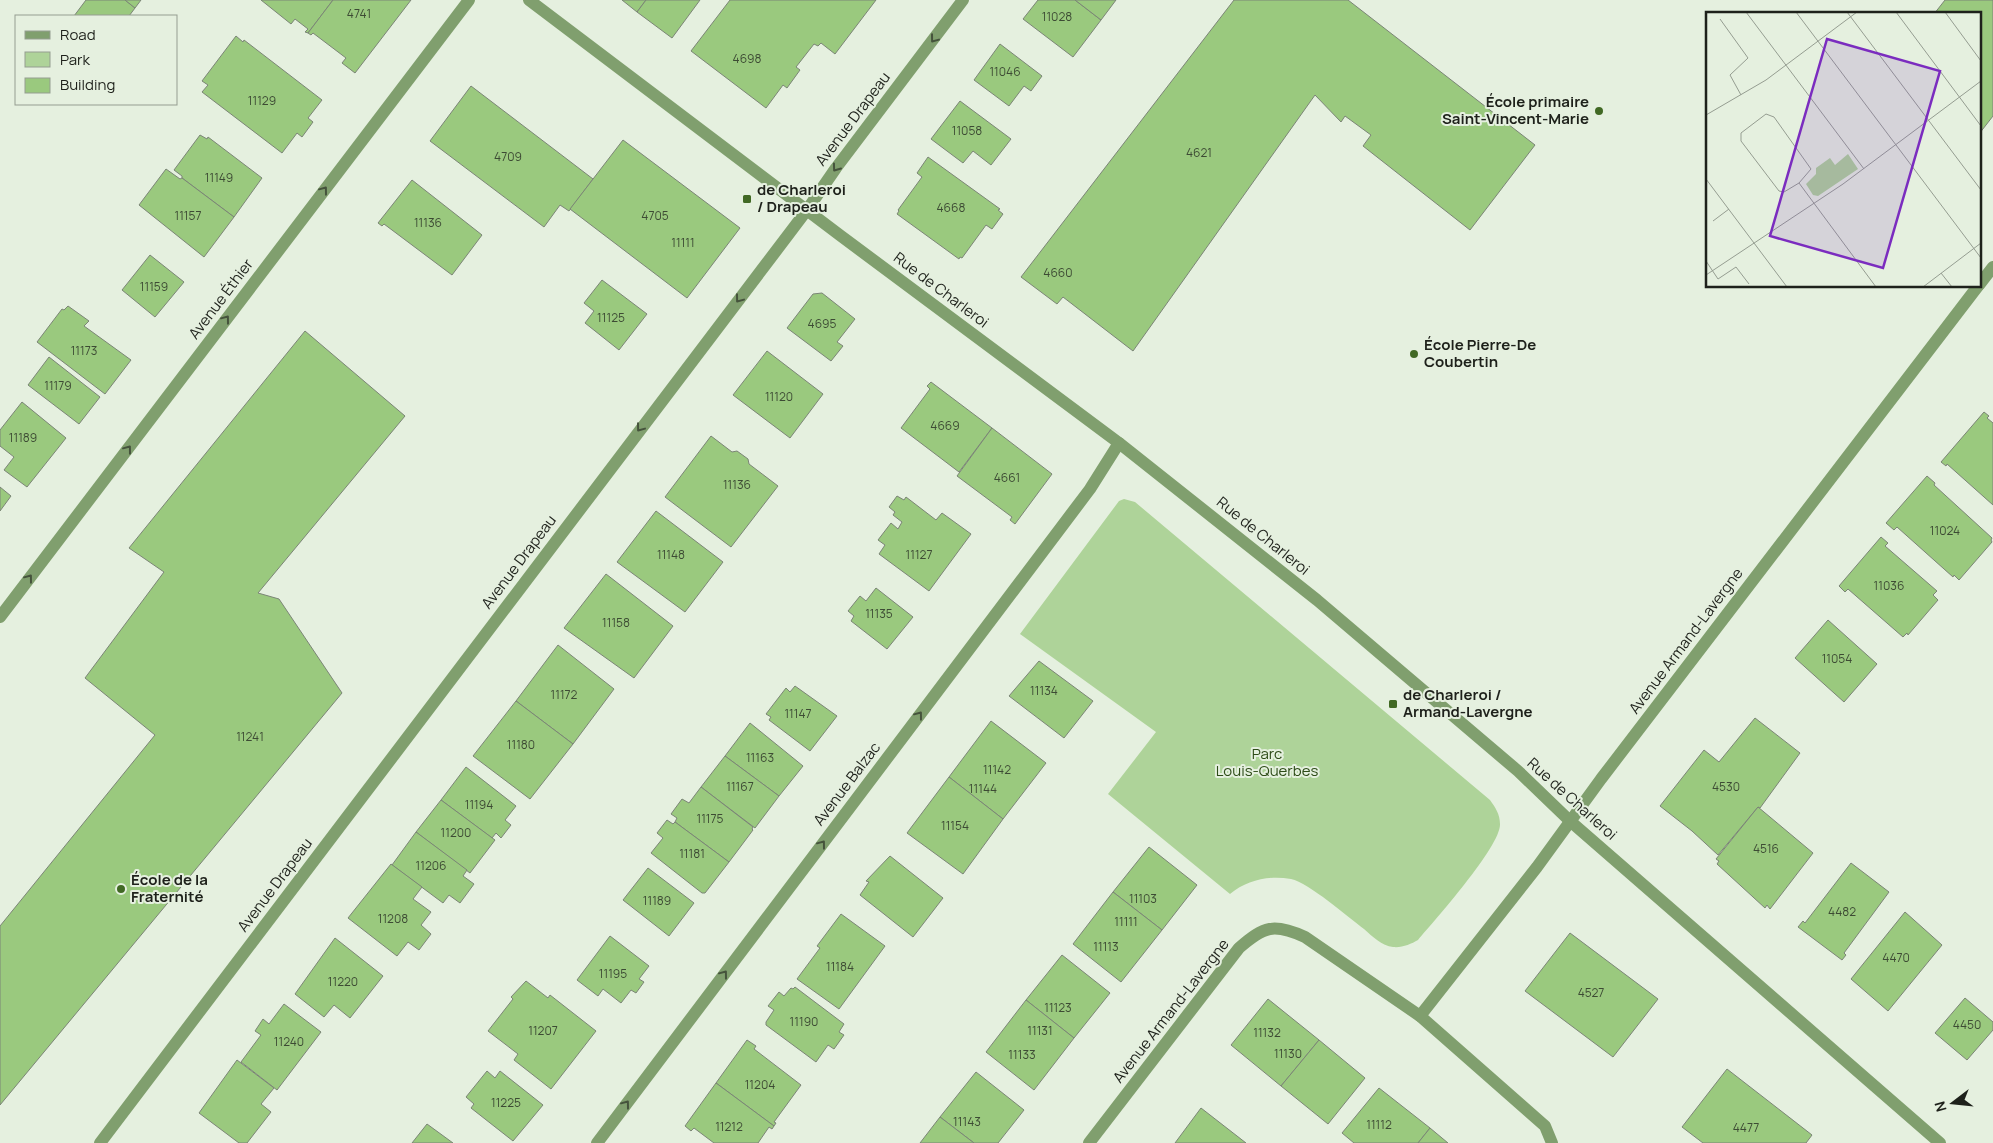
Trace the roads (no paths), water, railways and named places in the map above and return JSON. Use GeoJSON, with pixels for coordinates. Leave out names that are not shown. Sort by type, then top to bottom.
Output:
{"type":"FeatureCollection","features":[{"type":"Feature","properties":{"kind":"street","name":"Avenue Éthier"},"geometry":{"type":"LineString","coordinates":[[0,617],[468,0]]}},
{"type":"Feature","properties":{"kind":"street","name":"Rue de Charleroi"},"geometry":{"type":"LineString","coordinates":[[529,0],[1120,443],[1317,600],[1518,771],[1570,821],[1940,1143]]}},
{"type":"Feature","properties":{"kind":"street","name":"Avenue Drapeau"},"geometry":{"type":"LineString","coordinates":[[100,1143],[964,0]]}},
{"type":"Feature","properties":{"kind":"street","name":"Avenue Armand-Lavergne"},"geometry":{"type":"LineString","coordinates":[[1980,284],[1993,267]]}},
{"type":"Feature","properties":{"kind":"street","name":"Avenue Armand-Lavergne"},"geometry":{"type":"LineString","coordinates":[[1420,1016],[1537,867],[1570,821],[1977,288]]}},
{"type":"Feature","properties":{"kind":"street","name":"Avenue Balzac"},"geometry":{"type":"LineString","coordinates":[[597,1143],[1084,496],[1120,443]]}},
{"type":"Feature","properties":{"kind":"street","name":"Avenue Armand-Lavergne"},"geometry":{"type":"LineString","coordinates":[[1089,1143],[1239,948],[1252,936],[1268,929],[1286,929],[1305,938],[1420,1016],[1545,1126],[1552,1143]]}},
{"type":"Feature","properties":{"kind":"place","name":"École primaire Saint-Vincent-Marie"},"geometry":{"type":"Point","coordinates":[1599,111]}},
{"type":"Feature","properties":{"kind":"place","name":"de Charleroi / Drapeau"},"geometry":{"type":"Point","coordinates":[747,199]}},
{"type":"Feature","properties":{"kind":"place","name":"École Pierre-De Coubertin"},"geometry":{"type":"Point","coordinates":[1414,354]}},
{"type":"Feature","properties":{"kind":"place","name":"de Charleroi / Armand-Lavergne"},"geometry":{"type":"Point","coordinates":[1393,704]}},
{"type":"Feature","properties":{"kind":"place","name":"École de la Fraternité"},"geometry":{"type":"Point","coordinates":[121,889]}},
{"type":"Feature","properties":{"kind":"park label","name":"Parc Louis-Querbes"},"geometry":{"type":"Point","coordinates":[1267,762]}}]}
